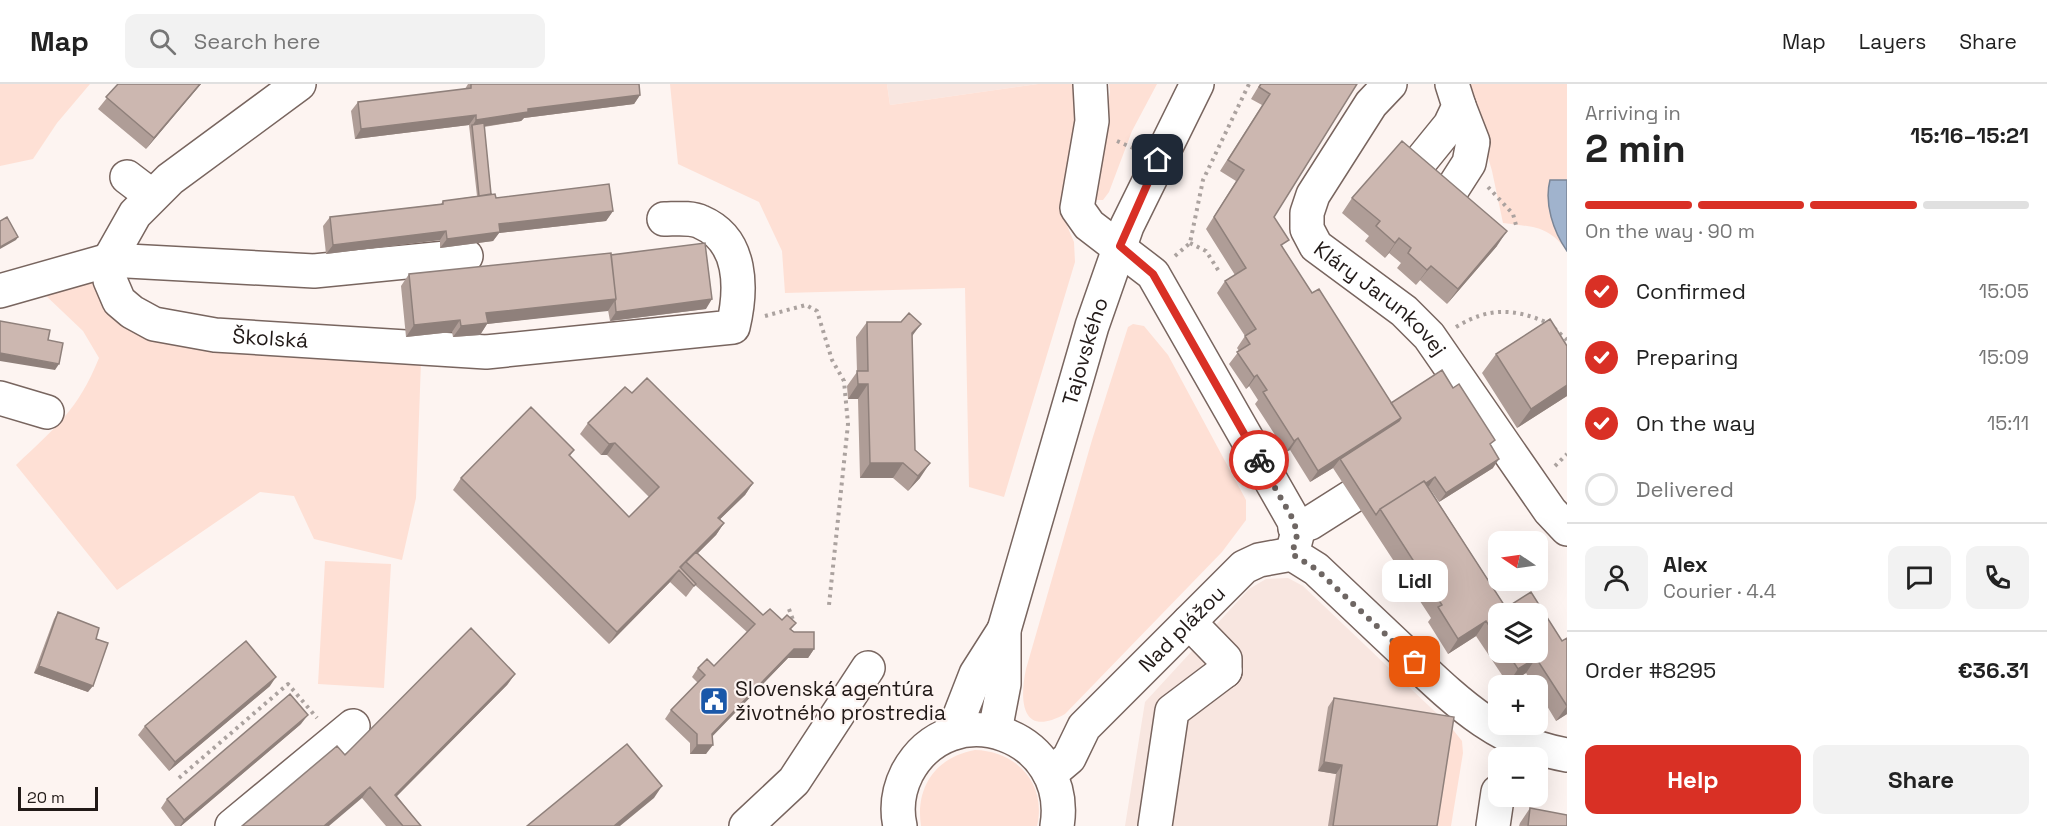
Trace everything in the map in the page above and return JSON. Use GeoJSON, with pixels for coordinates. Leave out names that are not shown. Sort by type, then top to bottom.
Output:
{"type":"FeatureCollection","features":[{"type":"Feature","properties":{"kind":"street"},"geometry":{"type":"LineString","coordinates":[[109,260],[135,214],[139,186],[170,179],[298,84]]}},
{"type":"Feature","properties":{"kind":"street"},"geometry":{"type":"LineString","coordinates":[[1090,84],[1092,121],[1077,208],[1089,225],[1120,246],[1153,274],[1294,521],[1294,541],[1316,569],[1506,747]]}},
{"type":"Feature","properties":{"kind":"street","name":"Tajovského"},"geometry":{"type":"LineString","coordinates":[[995,731],[1004,684],[1004,630],[1092,326],[1120,246],[1149,180],[1197,84]]}},
{"type":"Feature","properties":{"kind":"street","name":"Kláry Jarunkovej"},"geometry":{"type":"LineString","coordinates":[[1390,84],[1371,104],[1313,195],[1307,213],[1307,229],[1316,246],[1404,311],[1432,341],[1561,510]]}},
{"type":"Feature","properties":{"kind":"street"},"geometry":{"type":"LineString","coordinates":[[1444,202],[1468,163],[1473,142],[1456,95]]}},
{"type":"Feature","properties":{"kind":"street"},"geometry":{"type":"LineString","coordinates":[[1412,173],[1450,125],[1456,95]]}},
{"type":"Feature","properties":{"kind":"street"},"geometry":{"type":"LineString","coordinates":[[664,219],[699,220],[723,235],[736,262],[740,298],[733,327]]}},
{"type":"Feature","properties":{"kind":"street"},"geometry":{"type":"LineString","coordinates":[[0,291],[109,260],[314,271],[466,256]]}},
{"type":"Feature","properties":{"kind":"street","name":"Školská"},"geometry":{"type":"LineString","coordinates":[[109,260],[110,280],[119,301],[132,312],[154,324],[215,335],[486,352],[733,327]]}},
{"type":"Feature","properties":{"kind":"street"},"geometry":{"type":"LineString","coordinates":[[0,398],[47,412]]}},
{"type":"Feature","properties":{"kind":"street","name":"Nad plážou"},"geometry":{"type":"LineString","coordinates":[[1042,763],[1069,758],[1084,727],[1244,567],[1294,541],[1310,523],[1403,465]]}},
{"type":"Feature","properties":{"kind":"street"},"geometry":{"type":"LineString","coordinates":[[1155,826],[1172,711],[1225,671],[1225,659],[1182,629]]}},
{"type":"Feature","properties":{"kind":"street","name":"Tajovského"},"geometry":{"type":"LineString","coordinates":[[953,733],[976,674],[1004,630]]}},
{"type":"Feature","properties":{"kind":"street"},"geometry":{"type":"LineString","coordinates":[[746,826],[794,781],[868,668]]}},
{"type":"Feature","properties":{"kind":"street"},"geometry":{"type":"LineString","coordinates":[[900,826],[899,794],[908,772],[926,749],[953,733],[975,730],[995,731],[1017,740],[1042,763],[1057,795],[1057,826]]}},
{"type":"Feature","properties":{"kind":"street"},"geometry":{"type":"LineString","coordinates":[[232,826],[345,733]]}},
{"type":"Feature","properties":{"kind":"street"},"geometry":{"type":"LineString","coordinates":[[1548,751],[1567,755]]}},
{"type":"Feature","properties":{"kind":"street"},"geometry":{"type":"LineString","coordinates":[[1493,826],[1496,807]]}},
{"type":"Feature","properties":{"kind":"path"},"geometry":{"type":"LineString","coordinates":[[1168,260],[1190,243],[1203,180],[1249,84]]}},
{"type":"Feature","properties":{"kind":"path"},"geometry":{"type":"LineString","coordinates":[[1468,163],[1513,214],[1516,225]]}},
{"type":"Feature","properties":{"kind":"path"},"geometry":{"type":"LineString","coordinates":[[1190,243],[1206,251],[1220,273]]}},
{"type":"Feature","properties":{"kind":"path"},"geometry":{"type":"LineString","coordinates":[[733,327],[806,305],[817,311],[832,360],[844,381],[848,424],[829,605]]}},
{"type":"Feature","properties":{"kind":"path"},"geometry":{"type":"LineString","coordinates":[[1432,341],[1468,320],[1500,311],[1527,314],[1549,324],[1567,340]]}},
{"type":"Feature","properties":{"kind":"path"},"geometry":{"type":"LineString","coordinates":[[785,628],[793,620],[789,609]]}},
{"type":"Feature","properties":{"kind":"path"},"geometry":{"type":"LineString","coordinates":[[179,778],[288,684],[345,733]]}},
{"type":"Feature","properties":{"kind":"shaded area"},"geometry":{"type":"Polygon","coordinates":[[[0,84],[90,84],[57,123],[33,159],[0,166],[0,84]]]}},
{"type":"Feature","properties":{"kind":"shaded area"},"geometry":{"type":"Polygon","coordinates":[[[670,84],[887,84],[890,105],[1038,84],[1081,84],[1084,105],[1062,214],[1074,242],[1075,262],[1004,497],[969,487],[965,288],[785,293],[782,251],[759,202],[678,164],[670,84]]]}},
{"type":"Feature","properties":{"kind":"shaded area"},"geometry":{"type":"Polygon","coordinates":[[[887,84],[1038,84],[890,105],[887,84]]]}},
{"type":"Feature","properties":{"kind":"shaded area"},"geometry":{"type":"Polygon","coordinates":[[[1109,84],[1157,84],[1132,131],[1109,192],[1103,200],[1096,200],[1091,195],[1090,187],[1110,92],[1109,84]]]}},
{"type":"Feature","properties":{"kind":"shaded area"},"geometry":{"type":"Polygon","coordinates":[[[1467,84],[1567,84],[1567,251],[1560,242],[1546,232],[1531,227],[1503,223],[1492,171],[1467,84]]]}},
{"type":"Feature","properties":{"kind":"shaded area"},"geometry":{"type":"Polygon","coordinates":[[[95,282],[115,321],[154,335],[421,362],[416,498],[402,560],[314,539],[294,496],[260,492],[117,590],[16,465],[65,417],[83,391],[99,358],[83,331],[42,292],[95,282]]]}},
{"type":"Feature","properties":{"kind":"shaded area"},"geometry":{"type":"Polygon","coordinates":[[[1133,324],[1144,326],[1168,355],[1246,500],[1246,520],[1222,552],[1065,714],[1040,722],[1032,719],[1024,704],[1026,669],[1092,440],[1128,327],[1133,324]]]}},
{"type":"Feature","properties":{"kind":"shaded area"},"geometry":{"type":"Polygon","coordinates":[[[325,561],[391,564],[384,688],[318,684],[325,561]]]}},
{"type":"Feature","properties":{"kind":"shaded area"},"geometry":{"type":"Polygon","coordinates":[[[1288,578],[1303,586],[1450,726],[1434,826],[1125,826],[1145,702],[1249,589],[1266,579],[1288,578]]]}},
{"type":"Feature","properties":{"kind":"shaded area"},"geometry":{"type":"Polygon","coordinates":[[[1450,726],[1462,741],[1463,753],[1451,826],[1434,826],[1450,726]]]}},
{"type":"Feature","properties":{"kind":"shaded area"},"geometry":{"type":"Polygon","coordinates":[[[975,750],[1004,756],[1026,773],[1037,797],[1039,811],[1037,826],[921,826],[921,799],[931,776],[949,759],[975,750]]]}},
{"type":"Feature","properties":{"kind":"water"},"geometry":{"type":"Polygon","coordinates":[[[1550,180],[1567,180],[1567,251],[1551,217],[1548,198],[1550,180]]]}},
{"type":"Feature","properties":{"kind":"building"},"geometry":{"type":"Polygon","coordinates":[[[118,84],[200,84],[154,138],[106,97],[118,84]]]}},
{"type":"Feature","properties":{"kind":"building"},"geometry":{"type":"Polygon","coordinates":[[[471,84],[639,84],[640,95],[528,109],[528,112],[476,120],[476,115],[361,129],[358,102],[471,88],[471,84]]]}},
{"type":"Feature","properties":{"kind":"building"},"geometry":{"type":"Polygon","coordinates":[[[1261,84],[1357,84],[1274,217],[1289,240],[1281,245],[1312,293],[1319,289],[1401,418],[1318,471],[1298,438],[1294,441],[1263,392],[1267,390],[1257,375],[1254,377],[1237,352],[1250,344],[1245,336],[1256,329],[1225,281],[1246,268],[1214,217],[1244,170],[1228,160],[1270,94],[1259,87],[1261,84]]]}},
{"type":"Feature","properties":{"kind":"building"},"geometry":{"type":"Polygon","coordinates":[[[484,123],[491,194],[479,196],[472,125],[484,123]]]}},
{"type":"Feature","properties":{"kind":"building"},"geometry":{"type":"Polygon","coordinates":[[[1402,141],[1507,231],[1458,289],[1431,266],[1427,270],[1408,253],[1411,248],[1399,238],[1395,243],[1376,226],[1380,221],[1352,198],[1402,141]]]}},
{"type":"Feature","properties":{"kind":"building"},"geometry":{"type":"Polygon","coordinates":[[[609,184],[613,211],[499,224],[500,232],[447,239],[446,231],[333,245],[330,217],[443,204],[443,201],[495,194],[496,198],[609,184]]]}},
{"type":"Feature","properties":{"kind":"building"},"geometry":{"type":"Polygon","coordinates":[[[7,217],[18,237],[0,247],[0,221],[7,217]]]}},
{"type":"Feature","properties":{"kind":"building"},"geometry":{"type":"Polygon","coordinates":[[[705,243],[712,299],[616,312],[611,255],[705,243]]]}},
{"type":"Feature","properties":{"kind":"building"},"geometry":{"type":"Polygon","coordinates":[[[611,253],[616,299],[486,313],[488,323],[461,326],[460,320],[414,325],[409,274],[611,253]]]}},
{"type":"Feature","properties":{"kind":"building"},"geometry":{"type":"Polygon","coordinates":[[[909,313],[921,324],[912,333],[915,450],[930,463],[918,476],[903,463],[870,463],[868,384],[858,384],[857,371],[868,371],[867,322],[901,322],[909,313]]]}},
{"type":"Feature","properties":{"kind":"building"},"geometry":{"type":"Polygon","coordinates":[[[1550,319],[1567,346],[1567,385],[1531,409],[1496,354],[1550,319]]]}},
{"type":"Feature","properties":{"kind":"building"},"geometry":{"type":"Polygon","coordinates":[[[0,321],[50,330],[48,340],[63,343],[59,364],[0,353],[0,321]]]}},
{"type":"Feature","properties":{"kind":"building"},"geometry":{"type":"Polygon","coordinates":[[[1442,370],[1453,388],[1459,384],[1495,440],[1490,444],[1499,459],[1446,493],[1435,477],[1426,483],[1424,481],[1380,509],[1376,515],[1340,459],[1399,421],[1401,418],[1391,403],[1442,370]]]}},
{"type":"Feature","properties":{"kind":"building"},"geometry":{"type":"Polygon","coordinates":[[[647,378],[753,483],[718,518],[724,523],[680,567],[696,584],[694,586],[679,570],[617,632],[461,478],[531,407],[574,450],[569,455],[629,517],[659,487],[615,443],[609,444],[588,423],[625,387],[632,393],[647,378]]]}},
{"type":"Feature","properties":{"kind":"building"},"geometry":{"type":"Polygon","coordinates":[[[1424,481],[1488,580],[1488,591],[1495,591],[1503,603],[1488,603],[1488,624],[1486,621],[1458,639],[1438,607],[1442,605],[1380,509],[1424,481]]]}},
{"type":"Feature","properties":{"kind":"building","name":"Slovenská agentúra životného prostredia"},"geometry":{"type":"Polygon","coordinates":[[[696,552],[763,615],[770,609],[782,620],[787,615],[796,623],[790,629],[794,632],[814,632],[814,649],[794,649],[712,734],[713,745],[697,745],[697,734],[671,710],[705,675],[698,668],[707,659],[714,666],[755,624],[686,562],[696,552]]]}},
{"type":"Feature","properties":{"kind":"building"},"geometry":{"type":"Polygon","coordinates":[[[1531,592],[1538,603],[1514,603],[1531,592]]]}},
{"type":"Feature","properties":{"kind":"building"},"geometry":{"type":"Polygon","coordinates":[[[58,612],[99,628],[96,639],[108,643],[93,686],[39,666],[58,612]]]}},
{"type":"Feature","properties":{"kind":"building"},"geometry":{"type":"Polygon","coordinates":[[[1548,619],[1562,641],[1567,638],[1567,706],[1539,663],[1548,663],[1548,619]]]}},
{"type":"Feature","properties":{"kind":"building"},"geometry":{"type":"Polygon","coordinates":[[[471,628],[515,674],[395,795],[421,826],[403,826],[370,787],[324,826],[242,826],[337,746],[345,755],[471,628]]]}},
{"type":"Feature","properties":{"kind":"building"},"geometry":{"type":"Polygon","coordinates":[[[246,641],[276,677],[175,762],[145,726],[246,641]]]}},
{"type":"Feature","properties":{"kind":"building"},"geometry":{"type":"Polygon","coordinates":[[[1514,663],[1528,663],[1518,669],[1514,663]]]}},
{"type":"Feature","properties":{"kind":"building"},"geometry":{"type":"Polygon","coordinates":[[[290,694],[308,715],[184,820],[167,799],[290,694]]]}},
{"type":"Feature","properties":{"kind":"building"},"geometry":{"type":"Polygon","coordinates":[[[1334,698],[1454,717],[1437,826],[1333,826],[1342,765],[1324,762],[1334,698]]]}},
{"type":"Feature","properties":{"kind":"building"},"geometry":{"type":"Polygon","coordinates":[[[627,744],[662,786],[614,826],[527,826],[627,744]]]}},
{"type":"Feature","properties":{"kind":"building"},"geometry":{"type":"Polygon","coordinates":[[[1530,808],[1567,815],[1567,826],[1528,826],[1530,808]]]}},
{"type":"Feature","properties":{"kind":"way so far"},"geometry":{"type":"LineString","coordinates":[[1259,460],[1294,521],[1297,535],[1292,554],[1316,569],[1415,662]]}},
{"type":"Feature","properties":{"kind":"place","name":"Lidl"},"geometry":{"type":"Point","coordinates":[1415,662]}},
{"type":"Feature","properties":{"kind":"place","name":"Slovenská agentúra životného prostredia"},"geometry":{"type":"Point","coordinates":[714,701]}},
{"type":"Feature","properties":{"kind":"route"},"geometry":{"type":"LineString","coordinates":[[1158,160],[1120,246],[1153,274],[1259,460]]}}]}
